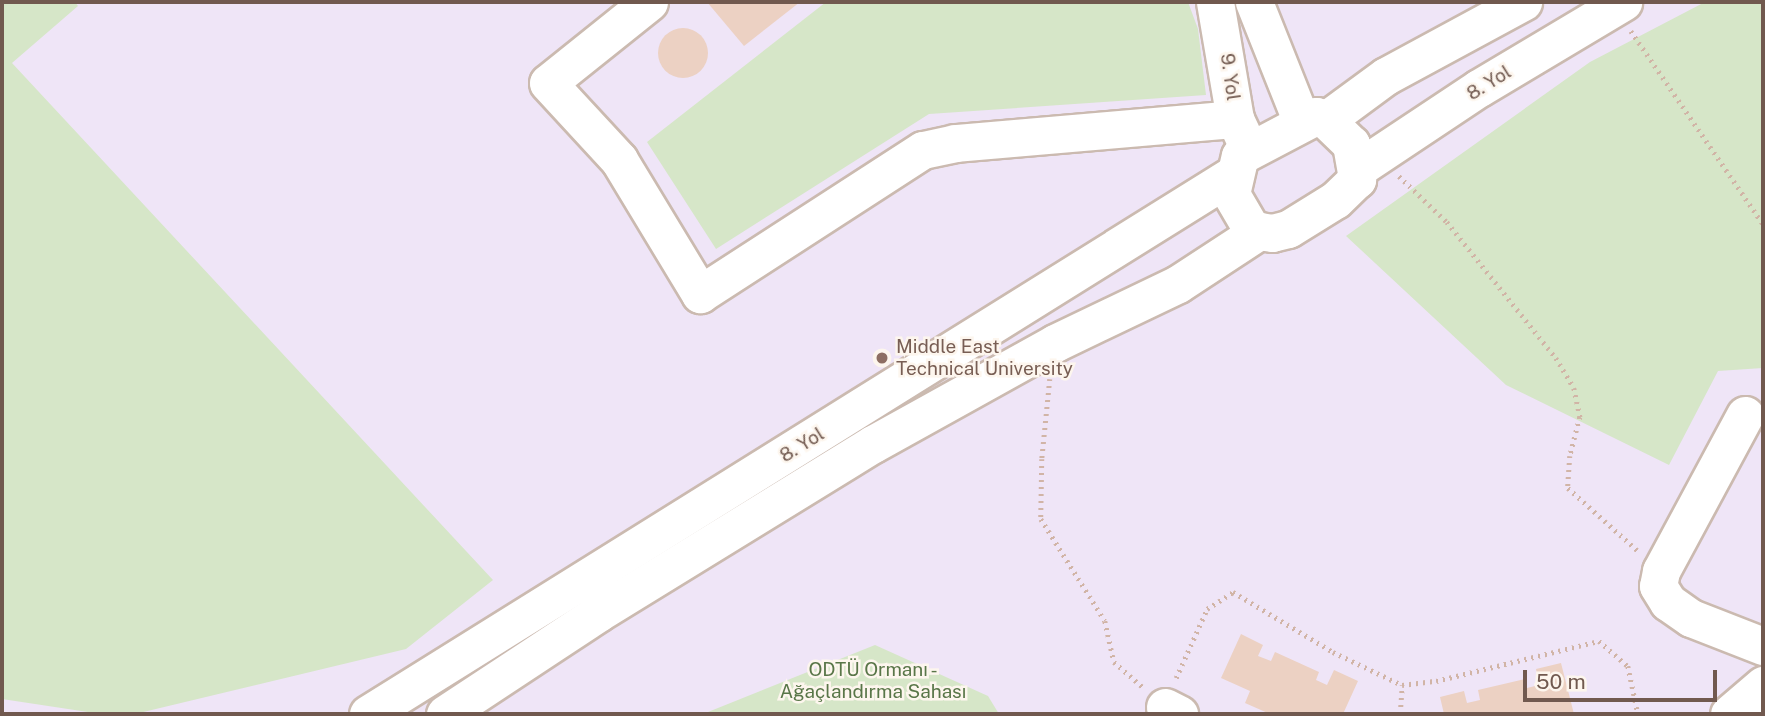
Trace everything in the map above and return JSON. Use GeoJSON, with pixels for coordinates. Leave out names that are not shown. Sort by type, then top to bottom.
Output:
{"type":"FeatureCollection","features":[{"type":"Feature","properties":{"kind":"street"},"geometry":{"type":"LineString","coordinates":[[649,2],[548,83],[619,160],[664,230],[700,294],[923,150],[956,143],[1240,148],[1231,194],[1239,215],[1259,231]]}},
{"type":"Feature","properties":{"kind":"street","name":"9. Yol"},"geometry":{"type":"LineString","coordinates":[[1215,2],[1223,28],[1240,148]]}},
{"type":"Feature","properties":{"kind":"street"},"geometry":{"type":"LineString","coordinates":[[1254,2],[1314,120],[1351,144],[1368,163]]}},
{"type":"Feature","properties":{"kind":"street","name":"8. Yol"},"geometry":{"type":"LineString","coordinates":[[368,714],[1240,148],[1314,120],[1386,76],[1523,2]]}},
{"type":"Feature","properties":{"kind":"street","name":"8. Yol"},"geometry":{"type":"LineString","coordinates":[[445,714],[598,613],[850,458],[1055,343],[1178,284],[1259,231],[1272,233],[1302,221],[1350,186],[1368,163],[1479,88],[1619,4]]}},
{"type":"Feature","properties":{"kind":"street"},"geometry":{"type":"LineString","coordinates":[[1745,415],[1661,571],[1658,586],[1679,610],[1738,639],[1763,646]]}},
{"type":"Feature","properties":{"kind":"street"},"geometry":{"type":"LineString","coordinates":[[1728,714],[1763,685]]}},
{"type":"Feature","properties":{"kind":"path"},"geometry":{"type":"LineString","coordinates":[[1619,4],[1763,224]]}},
{"type":"Feature","properties":{"kind":"path"},"geometry":{"type":"LineString","coordinates":[[1368,163],[1447,222],[1556,358],[1574,388],[1580,417],[1570,456],[1568,488],[1661,571]]}},
{"type":"Feature","properties":{"kind":"path"},"geometry":{"type":"LineString","coordinates":[[1055,343],[1042,459],[1041,519],[1105,621],[1114,662],[1172,711],[1195,628],[1207,608],[1233,592],[1322,646],[1402,685],[1436,681],[1600,641],[1628,666],[1638,714]]}},
{"type":"Feature","properties":{"kind":"path"},"geometry":{"type":"LineString","coordinates":[[1400,714],[1402,685]]}},
{"type":"Feature","properties":{"kind":"shaded area","name":"Middle East Technical University"},"geometry":{"type":"Polygon","coordinates":[[[2,2],[1763,2],[1763,714],[2,714],[2,2]]]}},
{"type":"Feature","properties":{"kind":"green space"},"geometry":{"type":"Polygon","coordinates":[[[2,2],[75,2],[78,6],[12,63],[493,580],[406,649],[135,714],[101,714],[2,699],[2,2]]]}},
{"type":"Feature","properties":{"kind":"green space"},"geometry":{"type":"Polygon","coordinates":[[[826,2],[1188,2],[1198,29],[1206,95],[929,114],[716,249],[647,142],[826,2]]]}},
{"type":"Feature","properties":{"kind":"green space"},"geometry":{"type":"Polygon","coordinates":[[[1705,2],[1763,2],[1763,368],[1718,371],[1669,465],[1506,385],[1346,236],[1590,62],[1705,2]]]}},
{"type":"Feature","properties":{"kind":"green space","name":"ODTÜ Ormanı - Ağaçlandırma Sahası"},"geometry":{"type":"Polygon","coordinates":[[[875,645],[988,696],[999,714],[703,714],[875,645]]]}},
{"type":"Feature","properties":{"kind":"building"},"geometry":{"type":"Polygon","coordinates":[[[707,2],[800,2],[744,46],[707,2]]]}},
{"type":"Feature","properties":{"kind":"building"},"geometry":{"type":"Polygon","coordinates":[[[673,29],[693,29],[707,43],[707,63],[693,77],[673,77],[659,63],[659,43],[673,29]]]}},
{"type":"Feature","properties":{"kind":"building"},"geometry":{"type":"Polygon","coordinates":[[[1241,634],[1263,645],[1258,656],[1271,661],[1275,652],[1319,672],[1316,680],[1327,685],[1334,670],[1358,681],[1343,714],[1270,714],[1245,703],[1250,691],[1221,678],[1241,634]]]}},
{"type":"Feature","properties":{"kind":"building"},"geometry":{"type":"Polygon","coordinates":[[[1561,663],[1574,714],[1444,714],[1440,697],[1464,691],[1467,703],[1480,700],[1478,690],[1525,679],[1527,688],[1539,685],[1536,669],[1561,663]]]}},
{"type":"Feature","properties":{"kind":"place","name":"Middle East Technical University"},"geometry":{"type":"Point","coordinates":[882,358]}}]}
